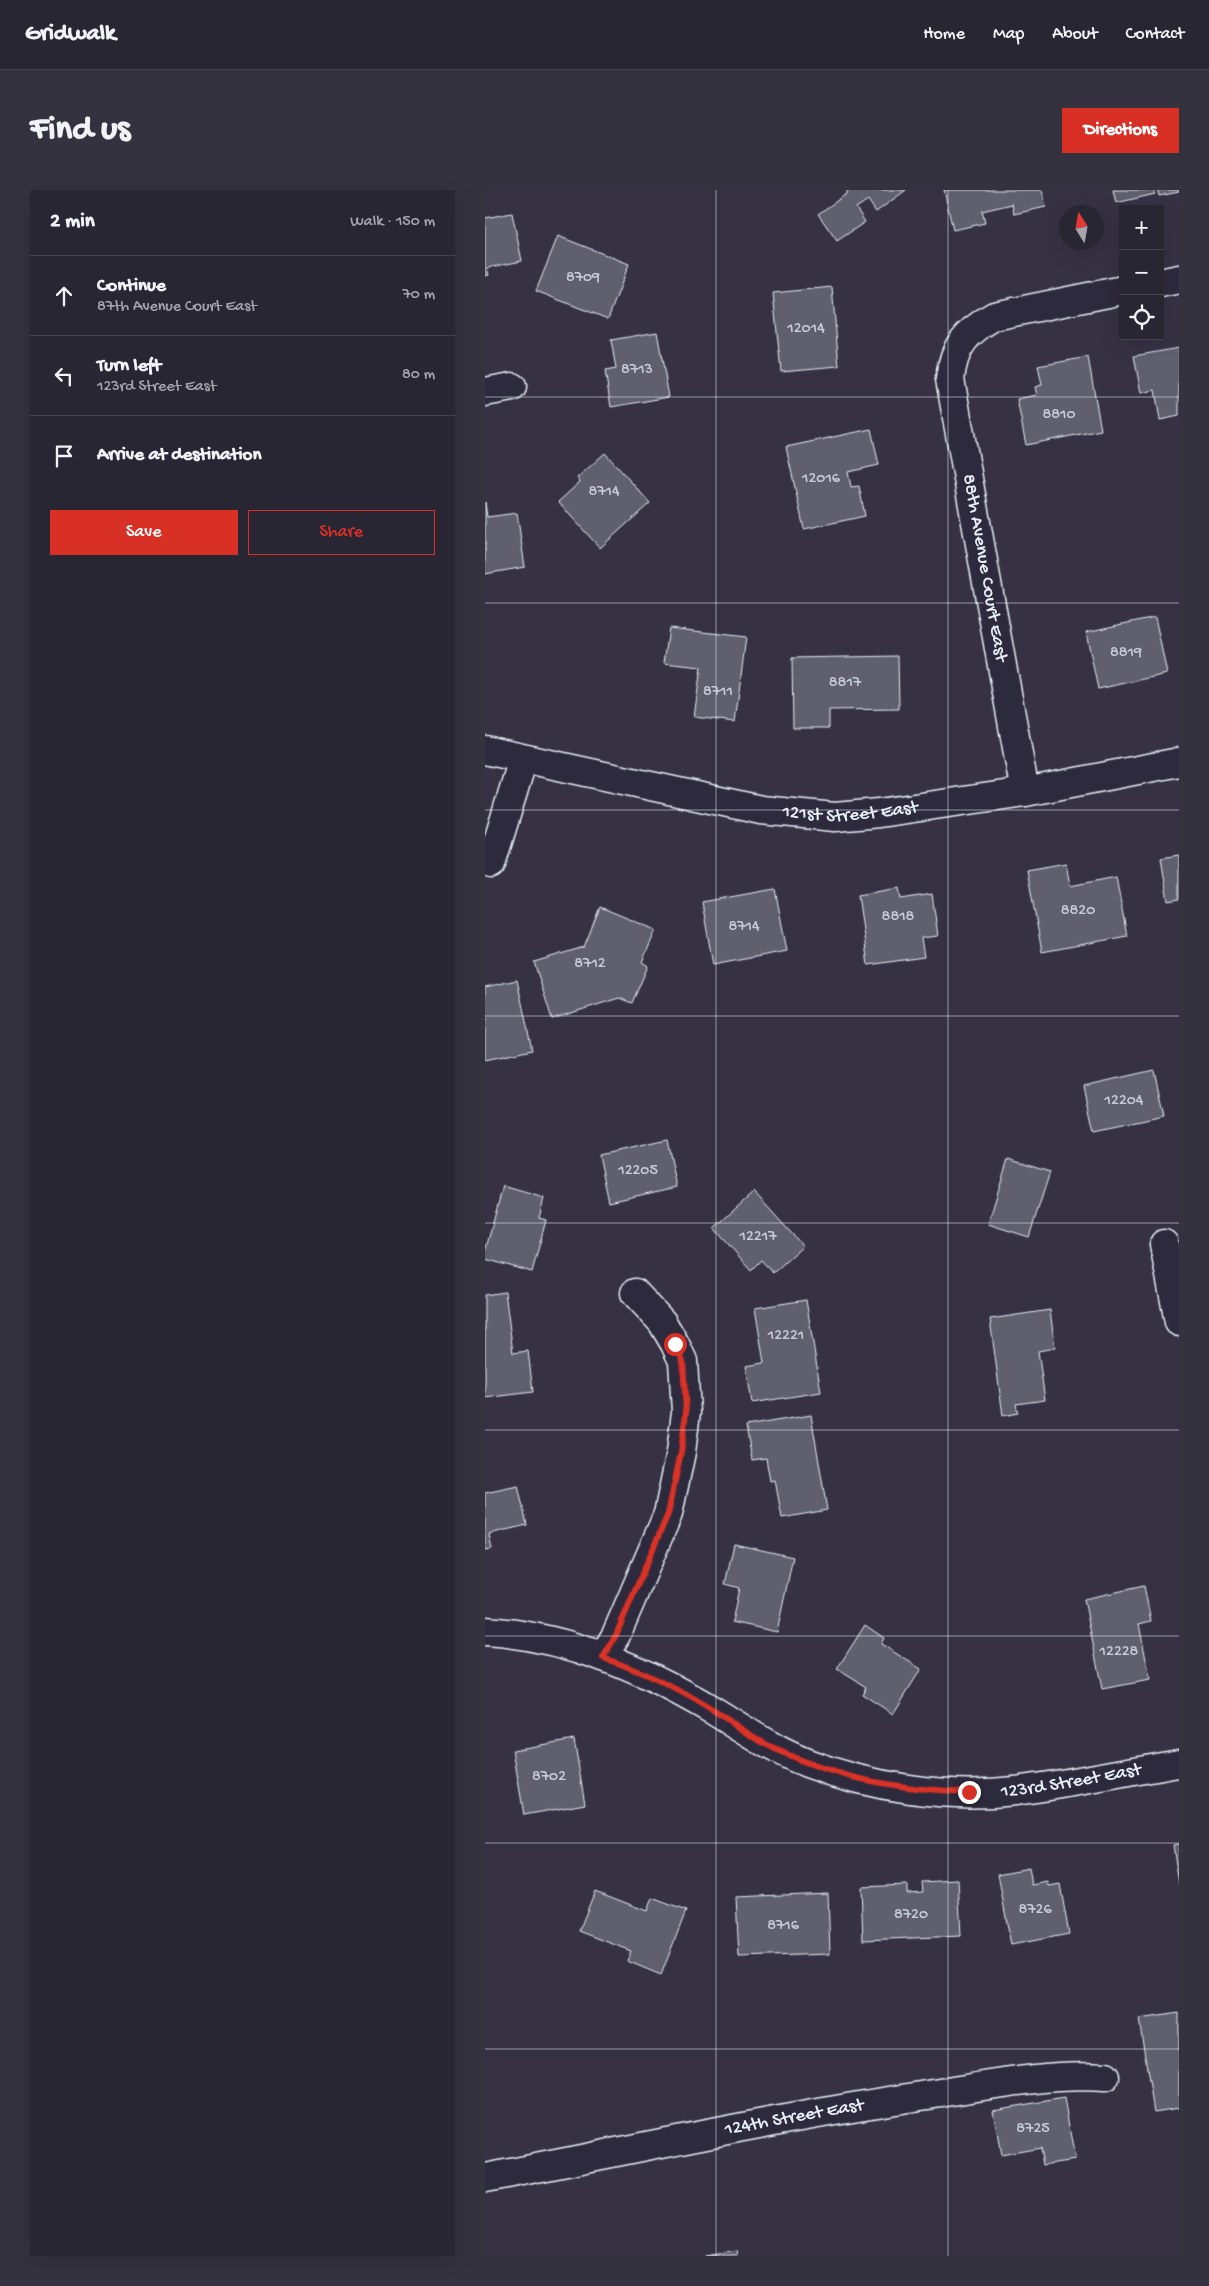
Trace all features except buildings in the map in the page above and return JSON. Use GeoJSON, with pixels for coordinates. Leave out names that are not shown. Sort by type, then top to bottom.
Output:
{"type":"FeatureCollection","features":[{"type":"Feature","properties":{"kind":"street"},"geometry":{"type":"LineString","coordinates":[[1164,282],[1179,279]]}},
{"type":"Feature","properties":{"kind":"street","name":"88th Avenue Court East"},"geometry":{"type":"LineString","coordinates":[[1025,792],[950,379],[952,363],[959,344],[975,327],[993,316],[1119,291]]}},
{"type":"Feature","properties":{"kind":"street"},"geometry":{"type":"LineString","coordinates":[[485,392],[512,387]]}},
{"type":"Feature","properties":{"kind":"street","name":"121st Street East"},"geometry":{"type":"LineString","coordinates":[[485,750],[761,810],[835,817],[879,813],[1025,792],[1179,762]]}},
{"type":"Feature","properties":{"kind":"street"},"geometry":{"type":"LineString","coordinates":[[491,864],[523,759]]}},
{"type":"Feature","properties":{"kind":"street"},"geometry":{"type":"LineString","coordinates":[[1164,1244],[1179,1322]]}},
{"type":"Feature","properties":{"kind":"street"},"geometry":{"type":"LineString","coordinates":[[603,1658],[616,1635],[668,1514],[681,1452],[686,1412],[683,1361],[661,1322],[635,1293]]}},
{"type":"Feature","properties":{"kind":"street","name":"123rd Street East"},"geometry":{"type":"LineString","coordinates":[[485,1631],[542,1638],[589,1650],[603,1658],[639,1670],[776,1749],[843,1775],[885,1786],[949,1791],[1014,1791],[1179,1763]]}},
{"type":"Feature","properties":{"kind":"street","name":"124th Street East"},"geometry":{"type":"LineString","coordinates":[[485,2178],[862,2105],[1024,2080],[1074,2075],[1105,2077]]}},
{"type":"Feature","properties":{"kind":"route"},"geometry":{"type":"LineString","coordinates":[[675,1344],[683,1361],[686,1412],[681,1452],[668,1514],[616,1635],[603,1658],[639,1670],[776,1749],[806,1762],[843,1775],[885,1786],[969,1792]]}}]}
